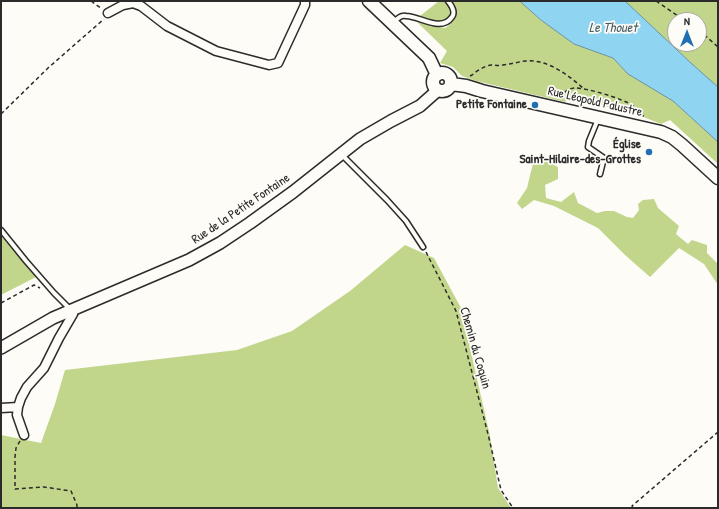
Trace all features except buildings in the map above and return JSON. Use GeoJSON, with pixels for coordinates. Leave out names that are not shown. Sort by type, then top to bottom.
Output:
{"type":"FeatureCollection","features":[{"type":"Feature","properties":{"kind":"main road"},"geometry":{"type":"LineString","coordinates":[[369,1],[429,58],[438,75]]}},
{"type":"Feature","properties":{"kind":"main road"},"geometry":{"type":"LineString","coordinates":[[440,74],[446,74],[450,78],[451,84],[446,90],[438,90],[434,82],[435,77],[440,74]]}},
{"type":"Feature","properties":{"kind":"main road","name":"Rue Léopold Palustre"},"geometry":{"type":"LineString","coordinates":[[451,84],[466,86],[661,132],[672,137],[682,145],[718,178]]}},
{"type":"Feature","properties":{"kind":"street"},"geometry":{"type":"LineString","coordinates":[[108,13],[123,5],[133,3],[141,6],[167,26],[216,51],[269,65],[278,63],[305,5],[305,1]]}},
{"type":"Feature","properties":{"kind":"street","name":"Rue de la Petite Fontaine"},"geometry":{"type":"LineString","coordinates":[[1,348],[53,318],[189,260],[220,243],[294,192],[360,139],[420,106],[438,90]]}},
{"type":"Feature","properties":{"kind":"street"},"geometry":{"type":"LineString","coordinates":[[24,435],[17,415],[21,398],[44,368],[59,338],[74,314],[71,310]]}},
{"type":"Feature","properties":{"kind":"street"},"geometry":{"type":"LineString","coordinates":[[1,408],[18,407]]}},
{"type":"Feature","properties":{"kind":"lane"},"geometry":{"type":"LineString","coordinates":[[393,23],[400,16],[406,16],[442,24],[449,21],[454,15],[454,9],[448,1]]}},
{"type":"Feature","properties":{"kind":"lane"},"geometry":{"type":"LineString","coordinates":[[599,117],[588,147],[604,158],[600,174]]}},
{"type":"Feature","properties":{"kind":"lane"},"geometry":{"type":"LineString","coordinates":[[340,154],[387,200],[406,221],[423,247]]}},
{"type":"Feature","properties":{"kind":"lane"},"geometry":{"type":"LineString","coordinates":[[1,230],[54,293],[71,310]]}},
{"type":"Feature","properties":{"kind":"path"},"geometry":{"type":"LineString","coordinates":[[1,114],[48,68],[103,20],[108,13],[91,1]]}},
{"type":"Feature","properties":{"kind":"path"},"geometry":{"type":"LineString","coordinates":[[656,1],[672,12]]}},
{"type":"Feature","properties":{"kind":"path"},"geometry":{"type":"LineString","coordinates":[[707,37],[718,47]]}},
{"type":"Feature","properties":{"kind":"path"},"geometry":{"type":"LineString","coordinates":[[466,86],[472,75],[484,67],[490,65],[502,66],[526,61],[537,62],[556,68],[571,78],[582,88]]}},
{"type":"Feature","properties":{"kind":"path"},"geometry":{"type":"LineString","coordinates":[[556,108],[557,102],[563,93],[574,88],[582,88],[630,104],[638,109],[648,121],[649,129]]}},
{"type":"Feature","properties":{"kind":"path","name":"Chemin du Coquin"},"geometry":{"type":"LineString","coordinates":[[423,247],[456,311],[501,490],[513,508]]}},
{"type":"Feature","properties":{"kind":"path"},"geometry":{"type":"LineString","coordinates":[[1,303],[34,285],[54,293]]}},
{"type":"Feature","properties":{"kind":"path"},"geometry":{"type":"LineString","coordinates":[[633,508],[632,506],[718,432]]}},
{"type":"Feature","properties":{"kind":"path"},"geometry":{"type":"LineString","coordinates":[[24,435],[16,448],[14,457],[15,489],[44,487],[71,492],[77,504],[77,508]]}},
{"type":"Feature","properties":{"kind":"green space"},"geometry":{"type":"Polygon","coordinates":[[[439,1],[444,1],[449,6],[451,11],[448,19],[438,21],[420,16],[439,1]]]}},
{"type":"Feature","properties":{"kind":"green space"},"geometry":{"type":"Polygon","coordinates":[[[450,1],[520,1],[541,20],[574,44],[613,58],[628,74],[673,101],[718,142],[718,164],[670,120],[661,124],[636,114],[569,97],[565,102],[476,81],[462,76],[453,67],[440,63],[447,51],[418,23],[421,21],[445,28],[456,16],[455,8],[450,1]]]}},
{"type":"Feature","properties":{"kind":"green space"},"geometry":{"type":"Polygon","coordinates":[[[625,1],[718,1],[718,87],[679,52],[707,52],[707,12],[667,12],[667,40],[625,1]]]}},
{"type":"Feature","properties":{"kind":"green space"},"geometry":{"type":"Polygon","coordinates":[[[535,155],[558,167],[558,179],[545,185],[546,198],[561,202],[574,192],[578,203],[597,213],[614,211],[633,218],[639,210],[638,204],[643,200],[654,199],[658,208],[679,226],[676,234],[688,244],[692,240],[707,245],[707,253],[718,264],[718,285],[704,264],[679,248],[650,277],[598,228],[554,206],[534,200],[522,209],[517,203],[527,188],[535,155]]]}},
{"type":"Feature","properties":{"kind":"green space"},"geometry":{"type":"Polygon","coordinates":[[[1,233],[38,276],[1,295],[1,233]]]}},
{"type":"Feature","properties":{"kind":"green space"},"geometry":{"type":"Polygon","coordinates":[[[405,245],[434,258],[461,308],[490,436],[498,488],[511,508],[1,508],[1,435],[41,443],[65,370],[237,350],[292,331],[350,291],[405,245]]]}},
{"type":"Feature","properties":{"kind":"water","name":"Le Thouet"},"geometry":{"type":"Polygon","coordinates":[[[520,1],[625,1],[667,40],[667,52],[679,52],[718,87],[718,142],[673,101],[628,74],[613,58],[574,44],[541,20],[520,1]]]}},
{"type":"Feature","properties":{"kind":"place","name":"Petite Fontaine"},"geometry":{"type":"Point","coordinates":[535,105]}},
{"type":"Feature","properties":{"kind":"place","name":"Église Saint-Hilaire-des-Grottes"},"geometry":{"type":"Point","coordinates":[649,152]}}]}
